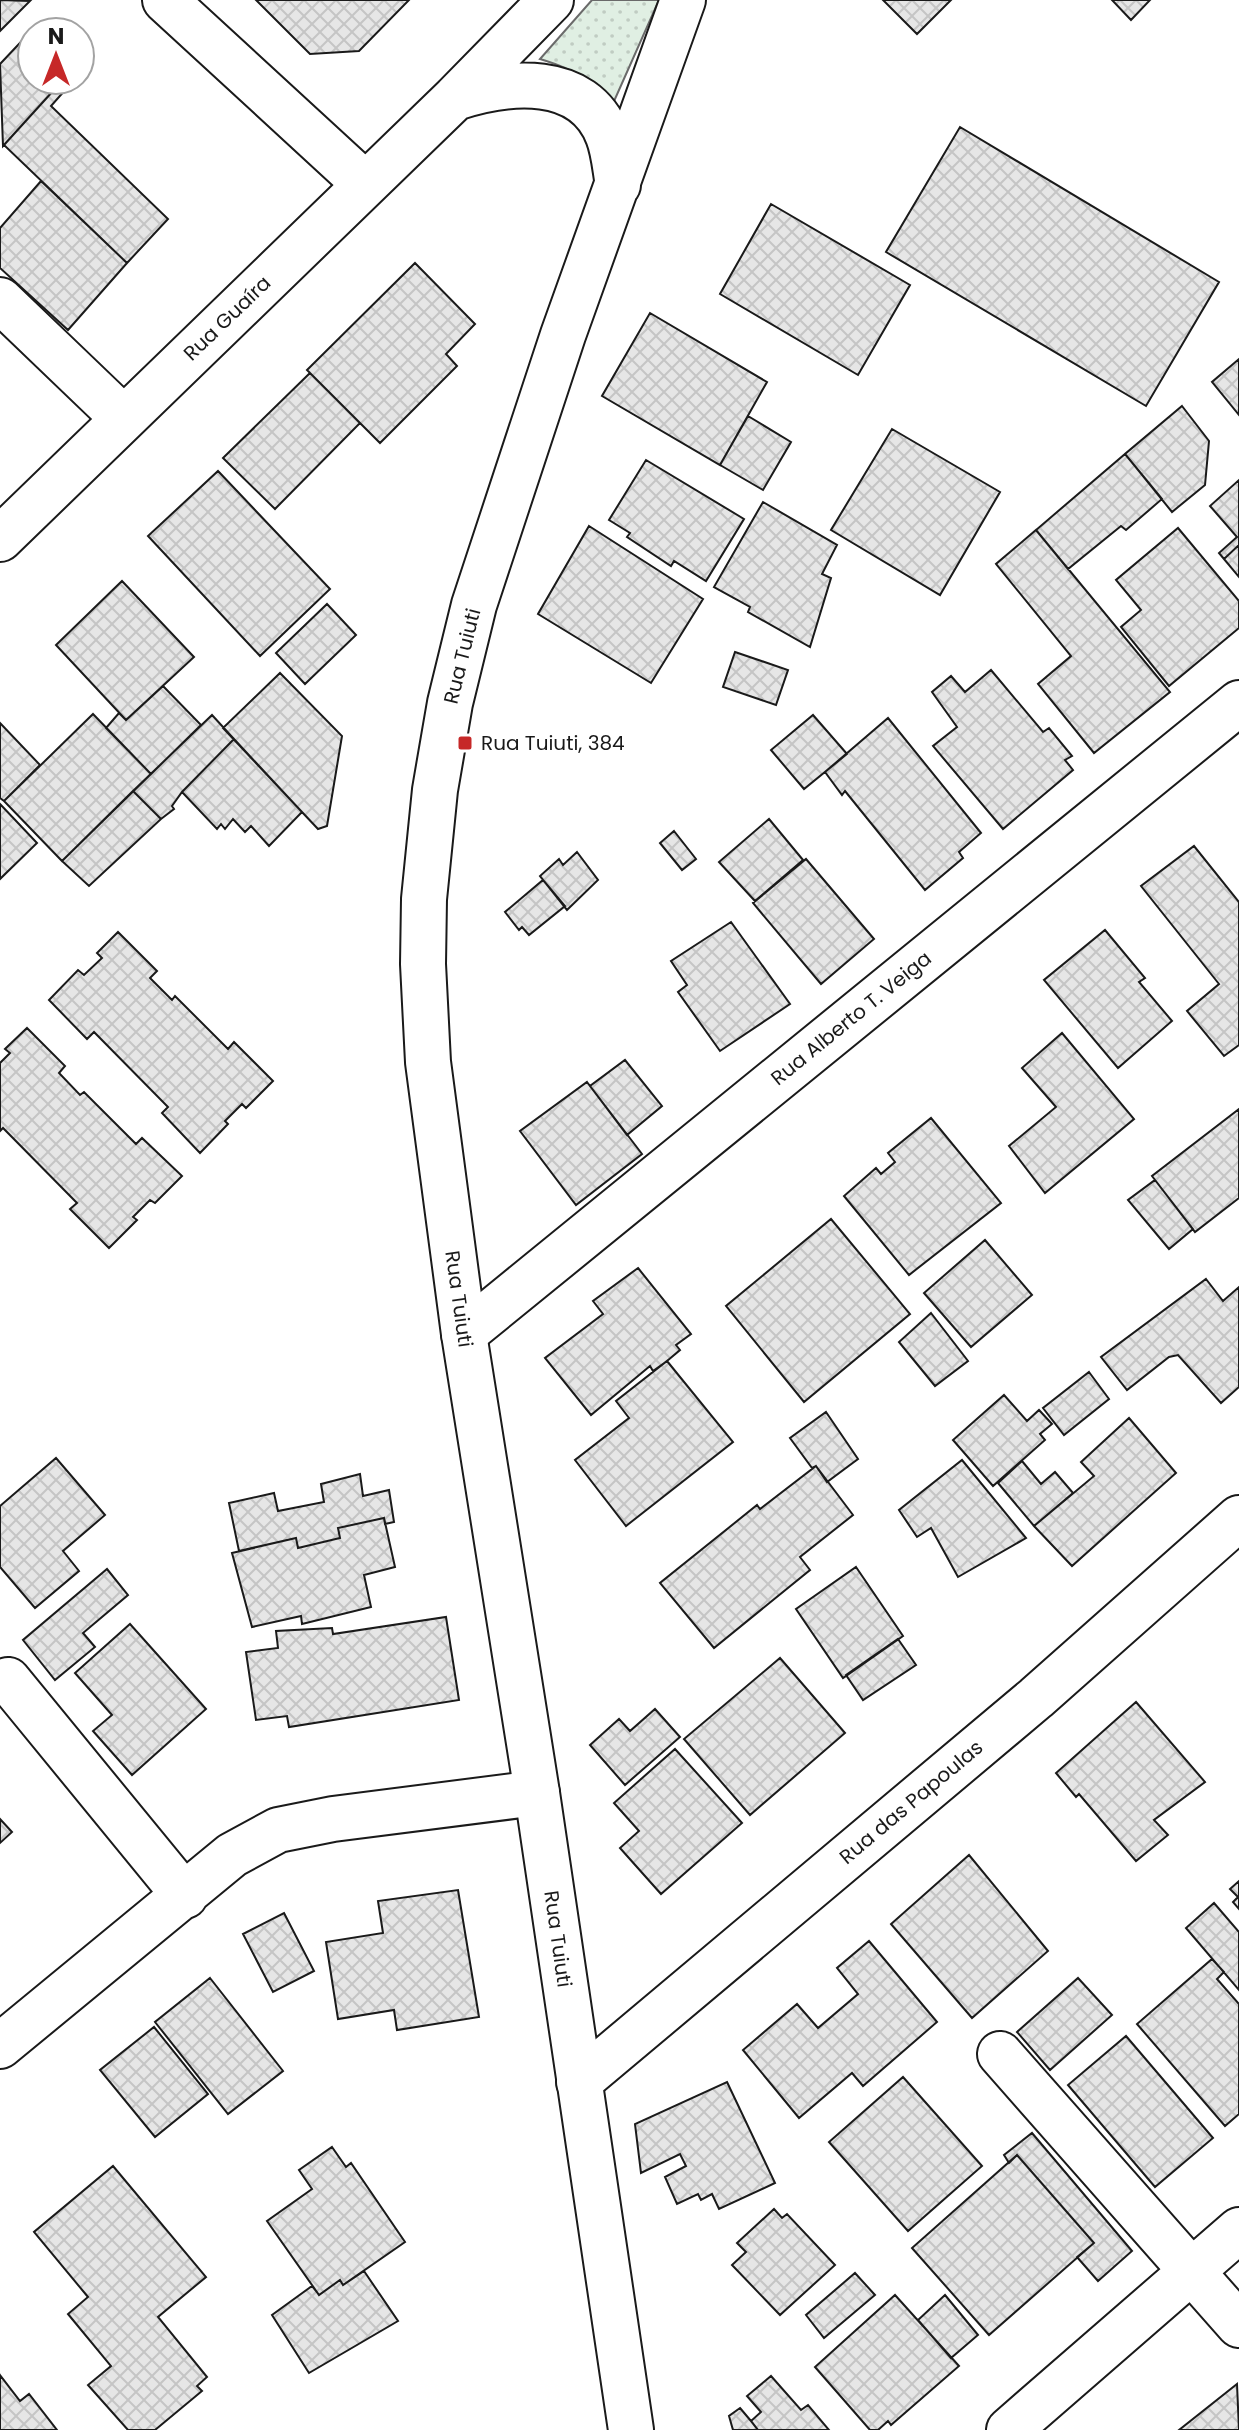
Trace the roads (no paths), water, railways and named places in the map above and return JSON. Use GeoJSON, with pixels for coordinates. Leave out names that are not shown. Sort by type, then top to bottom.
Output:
{"type":"FeatureCollection","features":[{"type":"Feature","properties":{"kind":"street"},"geometry":{"type":"LineString","coordinates":[[165,0],[365,184]]}},
{"type":"Feature","properties":{"kind":"street"},"geometry":{"type":"LineString","coordinates":[[455,98],[551,0]]}},
{"type":"Feature","properties":{"kind":"street"},"geometry":{"type":"LineString","coordinates":[[618,185],[683,0]]}},
{"type":"Feature","properties":{"kind":"street"},"geometry":{"type":"LineString","coordinates":[[455,98],[489,87],[517,84],[576,96],[594,111],[608,136],[618,185]]}},
{"type":"Feature","properties":{"kind":"street","name":"Rua Guaíra"},"geometry":{"type":"LineString","coordinates":[[0,539],[455,98]]}},
{"type":"Feature","properties":{"kind":"street","name":"Rua Tuiuti"},"geometry":{"type":"LineString","coordinates":[[618,185],[563,335],[474,605],[450,703],[435,790],[424,899],[427,1048],[464,1334],[537,1793],[631,2430]]}},
{"type":"Feature","properties":{"kind":"street"},"geometry":{"type":"LineString","coordinates":[[0,300],[123,418]]}},
{"type":"Feature","properties":{"kind":"street","name":"Rua Alberto T. Veiga"},"geometry":{"type":"LineString","coordinates":[[464,1334],[1239,703]]}},
{"type":"Feature","properties":{"kind":"street","name":"Rua das Papoulas"},"geometry":{"type":"LineString","coordinates":[[579,2082],[1036,1698],[1239,1518]]}},
{"type":"Feature","properties":{"kind":"street"},"geometry":{"type":"LineString","coordinates":[[8,1680],[185,1896]]}},
{"type":"Feature","properties":{"kind":"street"},"geometry":{"type":"LineString","coordinates":[[0,2046],[232,1855],[278,1830],[333,1819],[537,1793]]}},
{"type":"Feature","properties":{"kind":"street"},"geometry":{"type":"LineString","coordinates":[[1000,2054],[1239,2325]]}},
{"type":"Feature","properties":{"kind":"street"},"geometry":{"type":"LineString","coordinates":[[1009,2430],[1239,2230]]}},
{"type":"Feature","properties":{"kind":"place","name":"Rua Tuiuti, 384"},"geometry":{"type":"Point","coordinates":[465,743]}}]}
